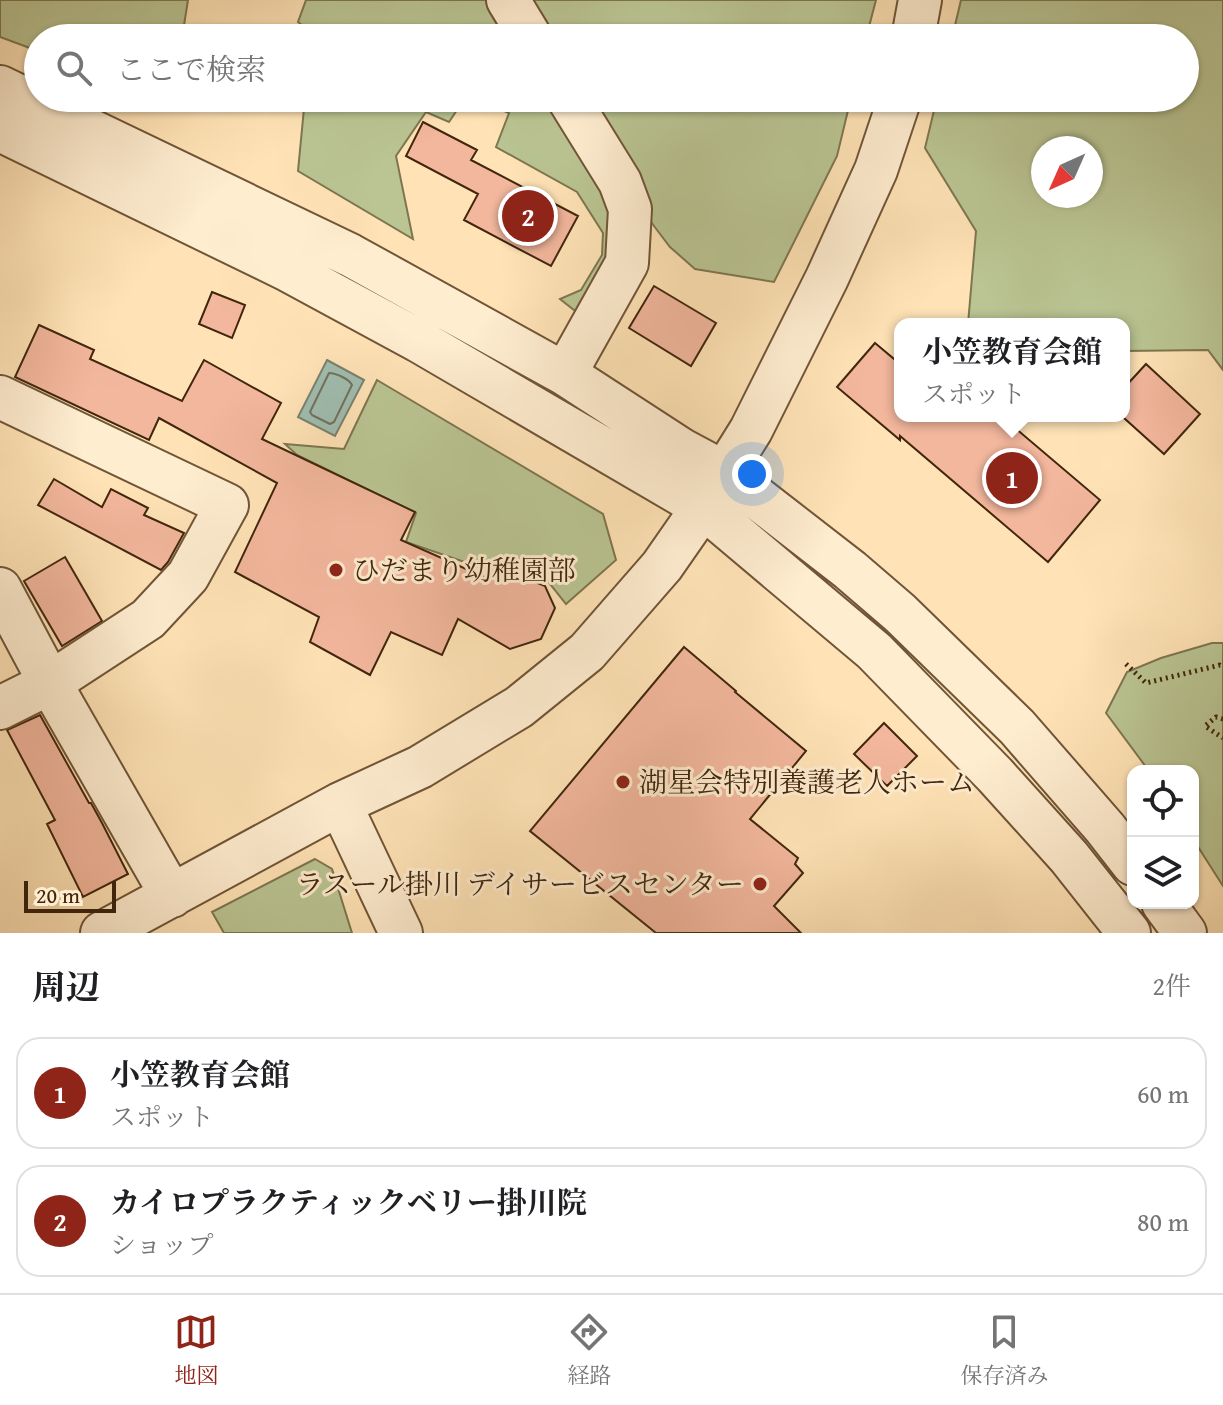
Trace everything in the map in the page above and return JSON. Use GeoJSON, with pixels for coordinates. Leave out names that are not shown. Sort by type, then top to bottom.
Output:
{"type":"FeatureCollection","features":[{"type":"Feature","properties":{"kind":"street"},"geometry":{"type":"LineString","coordinates":[[508,0],[523,24]]}},
{"type":"Feature","properties":{"kind":"street"},"geometry":{"type":"LineString","coordinates":[[916,24],[920,0]]}},
{"type":"Feature","properties":{"kind":"street"},"geometry":{"type":"LineString","coordinates":[[0,87],[24,99]]}},
{"type":"Feature","properties":{"kind":"street"},"geometry":{"type":"LineString","coordinates":[[52,112],[350,255],[565,374],[682,450],[725,473],[900,613],[1017,727],[1127,856]]}},
{"type":"Feature","properties":{"kind":"street"},"geometry":{"type":"LineString","coordinates":[[565,374],[627,263],[630,209],[620,182],[577,112]]}},
{"type":"Feature","properties":{"kind":"street"},"geometry":{"type":"LineString","coordinates":[[102,933],[340,804],[420,767],[519,707],[587,652],[662,566],[751,430],[827,278],[876,170],[895,112]]}},
{"type":"Feature","properties":{"kind":"street"},"geometry":{"type":"LineString","coordinates":[[0,130],[286,269],[432,348],[703,507],[874,651],[995,775],[1069,857],[1129,933]]}},
{"type":"Feature","properties":{"kind":"street"},"geometry":{"type":"LineString","coordinates":[[0,397],[227,505],[188,576],[148,619],[50,683],[0,708]]}},
{"type":"Feature","properties":{"kind":"street"},"geometry":{"type":"LineString","coordinates":[[0,589],[172,896]]}},
{"type":"Feature","properties":{"kind":"street"},"geometry":{"type":"LineString","coordinates":[[340,804],[401,933]]}},
{"type":"Feature","properties":{"kind":"street"},"geometry":{"type":"LineString","coordinates":[[1163,909],[1173,933]]}},
{"type":"Feature","properties":{"kind":"street"},"geometry":{"type":"LineString","coordinates":[[1165,909],[1185,933]]}},
{"type":"Feature","properties":{"kind":"path"},"geometry":{"type":"LineString","coordinates":[[1126,664],[1146,683],[1220,665],[1223,667]]}},
{"type":"Feature","properties":{"kind":"path"},"geometry":{"type":"LineString","coordinates":[[1223,719],[1216,717],[1205,726],[1223,738]]}},
{"type":"Feature","properties":{"kind":"green space"},"geometry":{"type":"Polygon","coordinates":[[[0,0],[188,0],[184,24],[24,24],[24,46],[0,37],[0,0]]]}},
{"type":"Feature","properties":{"kind":"green space"},"geometry":{"type":"Polygon","coordinates":[[[306,0],[508,0],[523,24],[301,24],[298,22],[306,0]]]}},
{"type":"Feature","properties":{"kind":"green space"},"geometry":{"type":"Polygon","coordinates":[[[520,0],[876,0],[870,24],[532,24],[520,0]]]}},
{"type":"Feature","properties":{"kind":"green space"},"geometry":{"type":"Polygon","coordinates":[[[961,0],[1223,0],[1223,370],[1208,350],[1130,351],[1130,318],[969,318],[976,231],[925,148],[934,112],[1199,112],[1199,24],[955,24],[961,0]]]}},
{"type":"Feature","properties":{"kind":"green space"},"geometry":{"type":"Polygon","coordinates":[[[304,112],[426,112],[396,156],[413,239],[298,171],[304,112]]]}},
{"type":"Feature","properties":{"kind":"green space"},"geometry":{"type":"Polygon","coordinates":[[[426,112],[456,112],[449,122],[426,112]]]}},
{"type":"Feature","properties":{"kind":"green space"},"geometry":{"type":"Polygon","coordinates":[[[507,112],[569,112],[628,237],[584,318],[560,299],[581,290],[602,255],[603,233],[577,192],[496,147],[509,113],[507,112]]]}},
{"type":"Feature","properties":{"kind":"green space"},"geometry":{"type":"Polygon","coordinates":[[[576,112],[848,112],[837,156],[774,282],[695,269],[670,247],[576,112]]]}},
{"type":"Feature","properties":{"kind":"green space"},"geometry":{"type":"Polygon","coordinates":[[[377,380],[603,514],[616,560],[566,604],[546,579],[482,568],[406,542],[416,513],[297,455],[285,444],[344,449],[377,380]]]}},
{"type":"Feature","properties":{"kind":"green space"},"geometry":{"type":"Polygon","coordinates":[[[1212,643],[1223,643],[1223,886],[1199,848],[1199,765],[1145,765],[1106,713],[1127,672],[1212,643]]]}},
{"type":"Feature","properties":{"kind":"green space"},"geometry":{"type":"Polygon","coordinates":[[[315,859],[332,869],[352,933],[224,933],[212,912],[315,859]]]}},
{"type":"Feature","properties":{"kind":"water"},"geometry":{"type":"Polygon","coordinates":[[[327,360],[364,380],[335,436],[298,417],[327,360]]]}},
{"type":"Feature","properties":{"kind":"building"},"geometry":{"type":"Polygon","coordinates":[[[423,122],[477,150],[471,160],[578,216],[551,266],[464,220],[478,194],[406,156],[423,122]]]}},
{"type":"Feature","properties":{"kind":"building"},"geometry":{"type":"Polygon","coordinates":[[[654,286],[716,323],[691,366],[629,328],[654,286]]]}},
{"type":"Feature","properties":{"kind":"building"},"geometry":{"type":"Polygon","coordinates":[[[212,292],[245,305],[232,338],[199,324],[212,292]]]}},
{"type":"Feature","properties":{"kind":"building"},"geometry":{"type":"Polygon","coordinates":[[[39,325],[94,350],[90,359],[182,401],[204,360],[281,403],[262,439],[415,512],[401,540],[484,577],[516,574],[545,586],[555,608],[541,639],[510,649],[458,619],[442,655],[391,632],[370,675],[310,642],[319,617],[235,572],[277,483],[159,418],[149,440],[15,377],[39,325]]]}},
{"type":"Feature","properties":{"kind":"building"},"geometry":{"type":"Polygon","coordinates":[[[875,343],[894,359],[894,422],[1008,422],[1100,500],[1048,562],[900,436],[900,440],[837,387],[875,343]]]}},
{"type":"Feature","properties":{"kind":"building"},"geometry":{"type":"Polygon","coordinates":[[[1146,364],[1200,414],[1164,454],[1128,422],[1130,381],[1146,364]]]}},
{"type":"Feature","properties":{"kind":"building"},"geometry":{"type":"Polygon","coordinates":[[[54,479],[102,507],[111,489],[148,508],[144,515],[184,533],[168,562],[161,570],[38,505],[54,479]]]}},
{"type":"Feature","properties":{"kind":"building"},"geometry":{"type":"Polygon","coordinates":[[[65,557],[102,621],[62,646],[24,581],[65,557]]]}},
{"type":"Feature","properties":{"kind":"building","name":"湖星会特別養護老人ホーム"},"geometry":{"type":"Polygon","coordinates":[[[684,647],[806,751],[750,819],[798,858],[795,864],[803,873],[774,906],[801,933],[656,933],[530,831],[684,647]]]}},
{"type":"Feature","properties":{"kind":"building"},"geometry":{"type":"Polygon","coordinates":[[[40,715],[128,874],[83,897],[47,824],[55,820],[7,730],[40,715]]]}},
{"type":"Feature","properties":{"kind":"building"},"geometry":{"type":"Polygon","coordinates":[[[884,723],[917,756],[887,786],[854,754],[884,723]]]}},
{"type":"Feature","properties":{"kind":"place","name":"カイロプラクティックベリー掛川院"},"geometry":{"type":"Point","coordinates":[528,216]}},
{"type":"Feature","properties":{"kind":"place","name":"小笠教育会館"},"geometry":{"type":"Point","coordinates":[1012,478]}},
{"type":"Feature","properties":{"kind":"place","name":"ひだまり幼稚園部"},"geometry":{"type":"Point","coordinates":[336,570]}},
{"type":"Feature","properties":{"kind":"place","name":"湖星会特別養護老人ホーム"},"geometry":{"type":"Point","coordinates":[623,782]}},
{"type":"Feature","properties":{"kind":"place","name":"ラスール掛川 デイサービスセンター"},"geometry":{"type":"Point","coordinates":[760,884]}}]}
